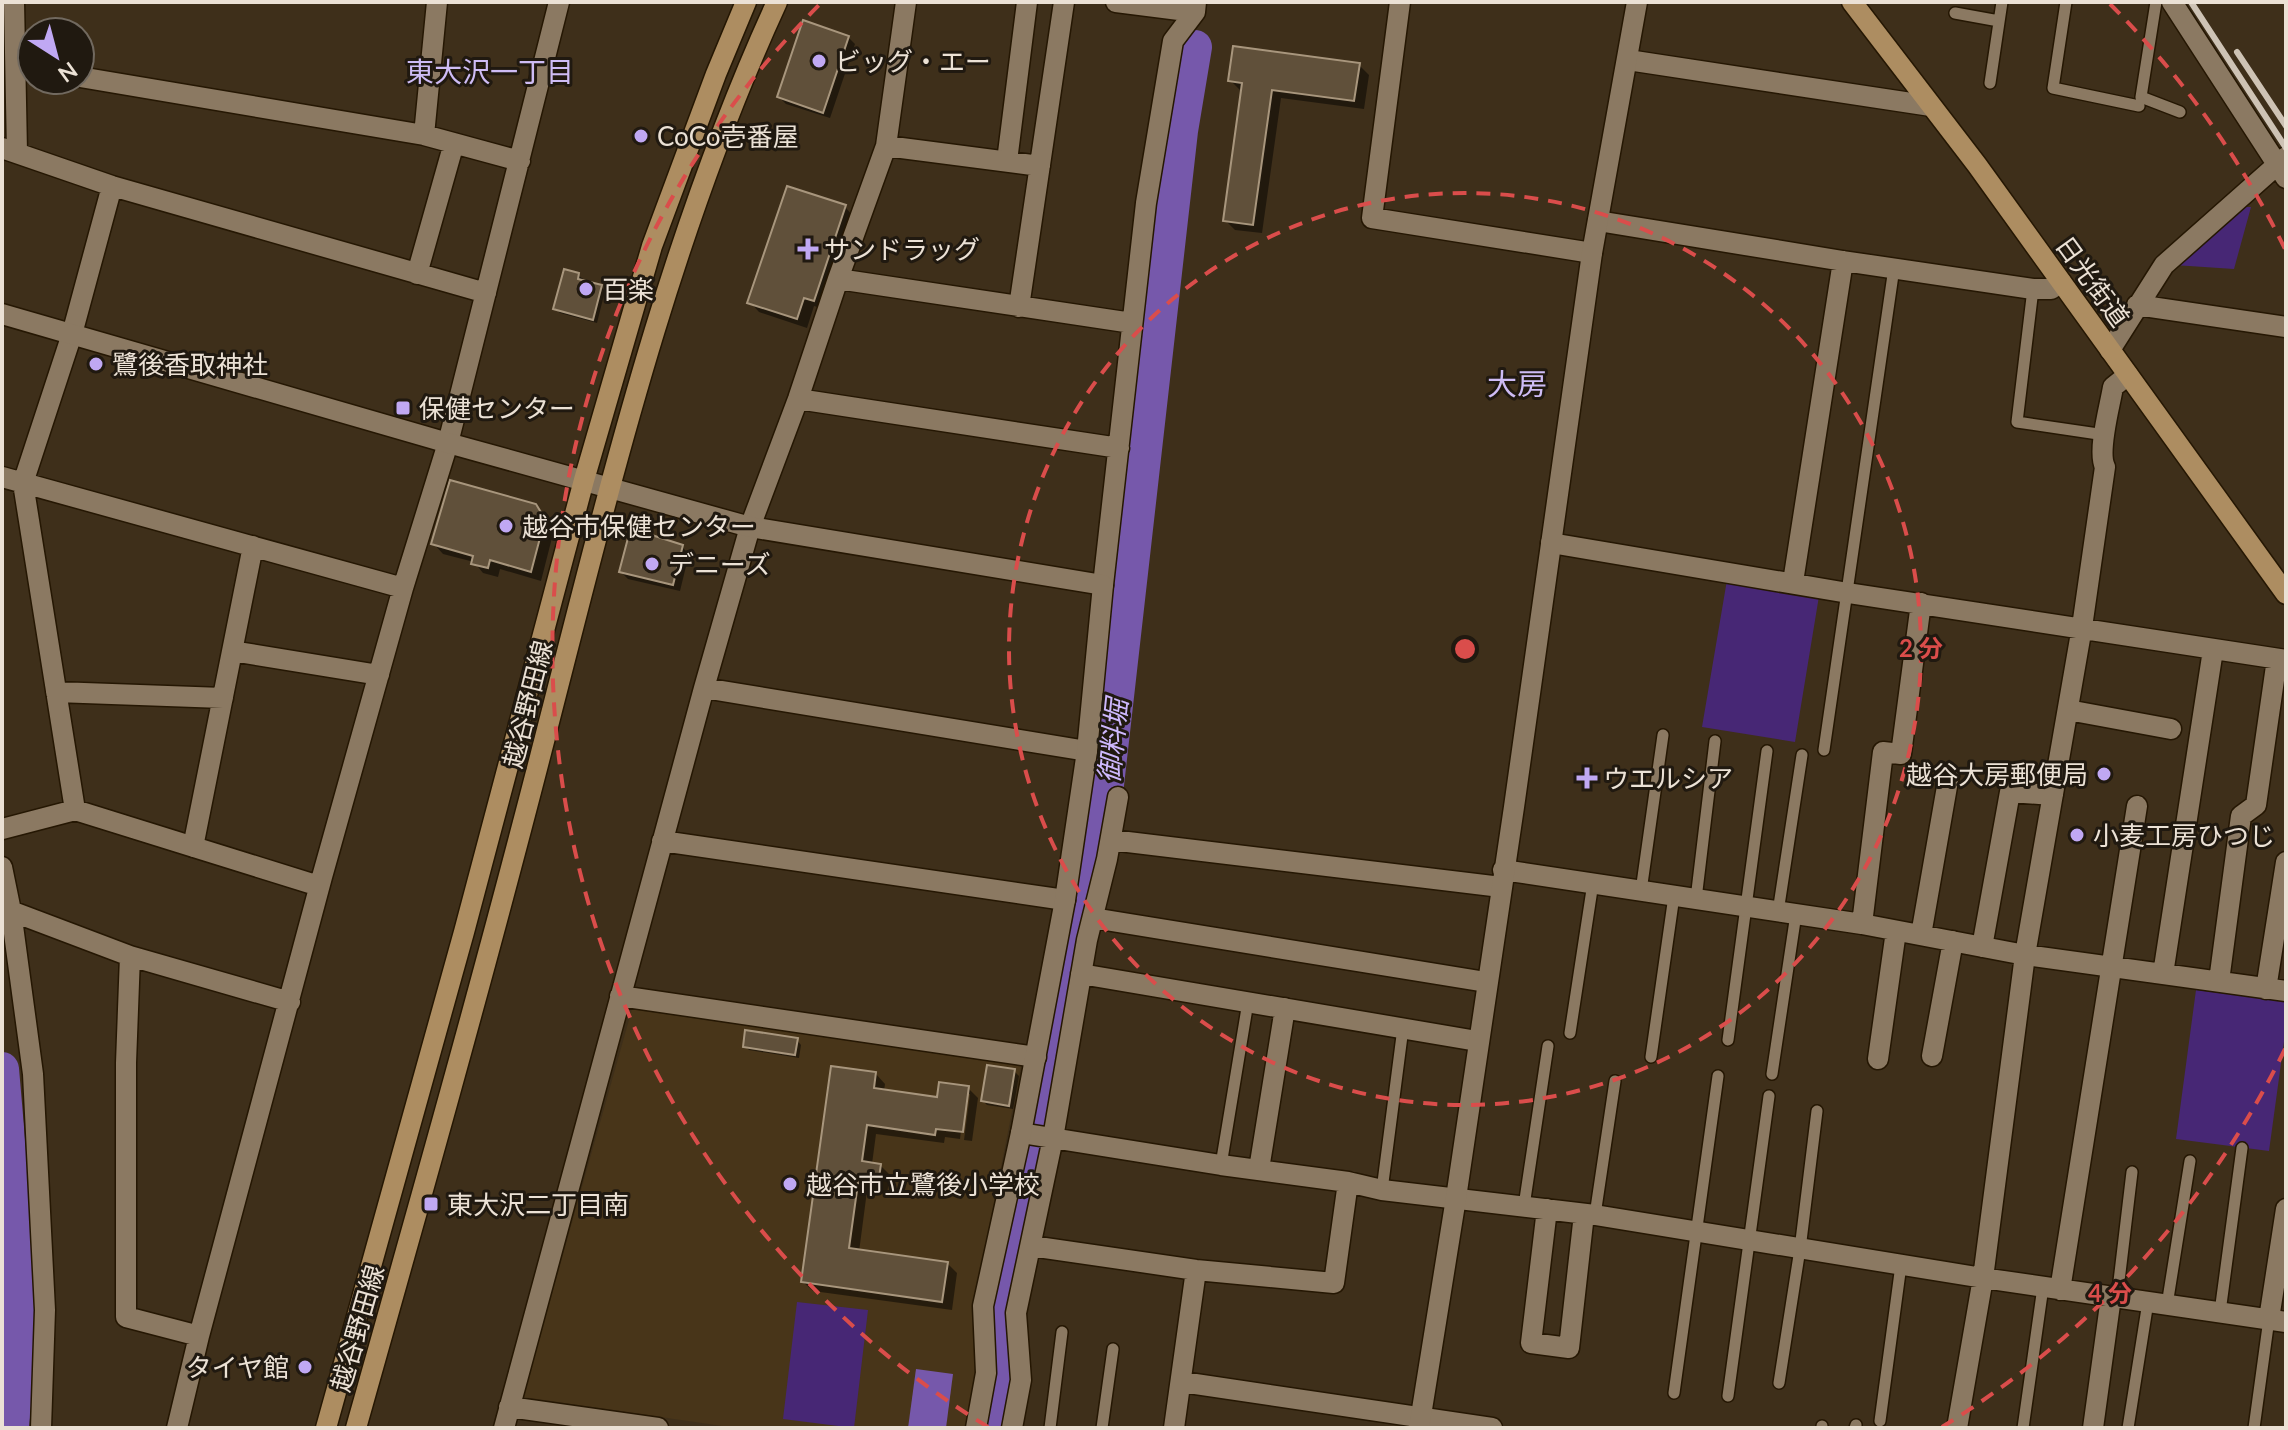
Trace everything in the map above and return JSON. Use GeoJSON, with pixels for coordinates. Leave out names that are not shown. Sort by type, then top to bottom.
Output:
{"type":"FeatureCollection","features":[{"type":"Feature","properties":{"kind":"main road","name":"越谷野田線"},"geometry":{"type":"LineString","coordinates":[[326,1428],[464,932],[584,480],[652,246],[746,2]]}},
{"type":"Feature","properties":{"kind":"main road","name":"越谷野田線"},"geometry":{"type":"LineString","coordinates":[[356,1428],[493,940],[610,487],[668,285],[741,83],[777,2]]}},
{"type":"Feature","properties":{"kind":"main road","name":"日光街道"},"geometry":{"type":"LineString","coordinates":[[1852,2],[1977,165],[2286,594]]}},
{"type":"Feature","properties":{"kind":"street"},"geometry":{"type":"LineString","coordinates":[[424,135],[437,2]]}},
{"type":"Feature","properties":{"kind":"street"},"geometry":{"type":"LineString","coordinates":[[177,1428],[319,886],[403,588],[448,443],[559,2]]}},
{"type":"Feature","properties":{"kind":"street"},"geometry":{"type":"LineString","coordinates":[[504,1428],[750,527],[886,146],[906,2]]}},
{"type":"Feature","properties":{"kind":"street"},"geometry":{"type":"LineString","coordinates":[[1007,161],[1027,2]]}},
{"type":"Feature","properties":{"kind":"street"},"geometry":{"type":"LineString","coordinates":[[1019,307],[1064,2]]}},
{"type":"Feature","properties":{"kind":"street"},"geometry":{"type":"LineString","coordinates":[[1012,1428],[1021,1380],[1016,1313],[1031,1246],[1037,1136],[1036,1057],[1065,900],[1087,751],[1146,203],[1173,41],[1195,7],[1116,2]]}},
{"type":"Feature","properties":{"kind":"street"},"geometry":{"type":"LineString","coordinates":[[1400,2],[1372,218],[1592,253]]}},
{"type":"Feature","properties":{"kind":"street"},"geometry":{"type":"LineString","coordinates":[[1419,1423],[1456,1198],[1592,253],[1637,2]]}},
{"type":"Feature","properties":{"kind":"street"},"geometry":{"type":"LineString","coordinates":[[2110,350],[2164,265],[2283,166],[2172,2]]}},
{"type":"Feature","properties":{"kind":"street"},"geometry":{"type":"LineString","coordinates":[[1628,60],[1931,106]]}},
{"type":"Feature","properties":{"kind":"street"},"geometry":{"type":"LineString","coordinates":[[96,80],[424,135],[520,161]]}},
{"type":"Feature","properties":{"kind":"street"},"geometry":{"type":"LineString","coordinates":[[19,96],[10,150],[112,186],[486,293]]}},
{"type":"Feature","properties":{"kind":"street"},"geometry":{"type":"LineString","coordinates":[[417,274],[454,143]]}},
{"type":"Feature","properties":{"kind":"street"},"geometry":{"type":"LineString","coordinates":[[886,146],[1040,166]]}},
{"type":"Feature","properties":{"kind":"street"},"geometry":{"type":"LineString","coordinates":[[75,810],[23,483],[72,334],[112,186]]}},
{"type":"Feature","properties":{"kind":"street"},"geometry":{"type":"LineString","coordinates":[[1598,221],[2033,289],[2051,289],[2061,282]]}},
{"type":"Feature","properties":{"kind":"street"},"geometry":{"type":"LineString","coordinates":[[1793,582],[1843,261]]}},
{"type":"Feature","properties":{"kind":"street"},"geometry":{"type":"LineString","coordinates":[[838,279],[1132,323]]}},
{"type":"Feature","properties":{"kind":"street"},"geometry":{"type":"LineString","coordinates":[[2137,305],[2286,327]]}},
{"type":"Feature","properties":{"kind":"street"},"geometry":{"type":"LineString","coordinates":[[2,314],[750,527],[1103,585]]}},
{"type":"Feature","properties":{"kind":"street"},"geometry":{"type":"LineString","coordinates":[[1957,1428],[1983,1278],[2025,955],[2082,627],[2105,467],[2102,461],[2105,435],[2113,387],[2128,375]]}},
{"type":"Feature","properties":{"kind":"street"},"geometry":{"type":"LineString","coordinates":[[798,399],[1119,448]]}},
{"type":"Feature","properties":{"kind":"street"},"geometry":{"type":"LineString","coordinates":[[2,477],[403,588]]}},
{"type":"Feature","properties":{"kind":"street"},"geometry":{"type":"LineString","coordinates":[[1551,543],[2281,660],[2256,805],[2241,816],[2219,981]]}},
{"type":"Feature","properties":{"kind":"street"},"geometry":{"type":"LineString","coordinates":[[193,847],[253,546]]}},
{"type":"Feature","properties":{"kind":"street"},"geometry":{"type":"LineString","coordinates":[[1862,924],[1883,752],[1901,754],[1921,603]]}},
{"type":"Feature","properties":{"kind":"street"},"geometry":{"type":"LineString","coordinates":[[2163,974],[2213,650]]}},
{"type":"Feature","properties":{"kind":"street"},"geometry":{"type":"LineString","coordinates":[[232,651],[379,675]]}},
{"type":"Feature","properties":{"kind":"street"},"geometry":{"type":"LineString","coordinates":[[704,688],[1087,751]]}},
{"type":"Feature","properties":{"kind":"street"},"geometry":{"type":"LineString","coordinates":[[56,692],[223,698]]}},
{"type":"Feature","properties":{"kind":"street"},"geometry":{"type":"LineString","coordinates":[[2068,710],[2171,729]]}},
{"type":"Feature","properties":{"kind":"street"},"geometry":{"type":"LineString","coordinates":[[1921,935],[1949,775]]}},
{"type":"Feature","properties":{"kind":"street"},"geometry":{"type":"LineString","coordinates":[[1982,947],[2010,792],[2053,795]]}},
{"type":"Feature","properties":{"kind":"street"},"geometry":{"type":"LineString","coordinates":[[976,1428],[986,1373],[983,1306],[1037,1136],[1081,974],[1118,797]]}},
{"type":"Feature","properties":{"kind":"street"},"geometry":{"type":"LineString","coordinates":[[2052,1288],[2113,967],[2137,806]]}},
{"type":"Feature","properties":{"kind":"street"},"geometry":{"type":"LineString","coordinates":[[2,829],[75,810],[319,886]]}},
{"type":"Feature","properties":{"kind":"street"},"geometry":{"type":"LineString","coordinates":[[1111,840],[1502,878],[1593,883],[1862,924],[2025,955],[2276,990],[2286,862]]}},
{"type":"Feature","properties":{"kind":"street"},"geometry":{"type":"LineString","coordinates":[[662,841],[1065,900]]}},
{"type":"Feature","properties":{"kind":"street"},"geometry":{"type":"LineString","coordinates":[[2,867],[33,1074],[45,1310],[41,1428]]}},
{"type":"Feature","properties":{"kind":"street"},"geometry":{"type":"LineString","coordinates":[[11,911],[130,956],[290,1002]]}},
{"type":"Feature","properties":{"kind":"street"},"geometry":{"type":"LineString","coordinates":[[1093,918],[1486,982]]}},
{"type":"Feature","properties":{"kind":"street"},"geometry":{"type":"LineString","coordinates":[[1878,1059],[1896,931]]}},
{"type":"Feature","properties":{"kind":"street"},"geometry":{"type":"LineString","coordinates":[[1932,1056],[1953,941]]}},
{"type":"Feature","properties":{"kind":"street"},"geometry":{"type":"LineString","coordinates":[[130,956],[126,1063],[126,1317],[199,1336]]}},
{"type":"Feature","properties":{"kind":"street"},"geometry":{"type":"LineString","coordinates":[[1081,974],[1477,1041]]}},
{"type":"Feature","properties":{"kind":"street"},"geometry":{"type":"LineString","coordinates":[[620,996],[1036,1057]]}},
{"type":"Feature","properties":{"kind":"street"},"geometry":{"type":"LineString","coordinates":[[1260,1163],[1285,1008]]}},
{"type":"Feature","properties":{"kind":"street"},"geometry":{"type":"LineString","coordinates":[[1037,1136],[1348,1182],[1382,1190],[1590,1214],[1983,1278],[2278,1320],[2286,1209]]}},
{"type":"Feature","properties":{"kind":"street"},"geometry":{"type":"LineString","coordinates":[[1031,1246],[1196,1270],[1334,1283],[1348,1182]]}},
{"type":"Feature","properties":{"kind":"street"},"geometry":{"type":"LineString","coordinates":[[1547,1209],[1531,1343],[1569,1348],[1590,1214]]}},
{"type":"Feature","properties":{"kind":"street"},"geometry":{"type":"LineString","coordinates":[[1174,1428],[1196,1270]]}},
{"type":"Feature","properties":{"kind":"street"},"geometry":{"type":"LineString","coordinates":[[2093,1428],[2114,1297]]}},
{"type":"Feature","properties":{"kind":"street"},"geometry":{"type":"LineString","coordinates":[[1182,1382],[1419,1423],[1492,1428]]}},
{"type":"Feature","properties":{"kind":"street"},"geometry":{"type":"LineString","coordinates":[[509,1407],[658,1428]]}},
{"type":"Feature","properties":{"kind":"lane"},"geometry":{"type":"LineString","coordinates":[[1990,83],[2002,2]]}},
{"type":"Feature","properties":{"kind":"lane"},"geometry":{"type":"LineString","coordinates":[[2066,2],[2053,88],[2139,106]]}},
{"type":"Feature","properties":{"kind":"lane"},"geometry":{"type":"LineString","coordinates":[[2156,2],[2141,97],[2180,112]]}},
{"type":"Feature","properties":{"kind":"lane"},"geometry":{"type":"LineString","coordinates":[[1955,13],[1999,21]]}},
{"type":"Feature","properties":{"kind":"lane"},"geometry":{"type":"LineString","coordinates":[[1824,750],[1894,268]]}},
{"type":"Feature","properties":{"kind":"lane"},"geometry":{"type":"LineString","coordinates":[[2033,289],[2017,422],[2105,435]]}},
{"type":"Feature","properties":{"kind":"lane"},"geometry":{"type":"LineString","coordinates":[[1641,891],[1663,735]]}},
{"type":"Feature","properties":{"kind":"lane"},"geometry":{"type":"LineString","coordinates":[[1696,899],[1715,741]]}},
{"type":"Feature","properties":{"kind":"lane"},"geometry":{"type":"LineString","coordinates":[[1728,1040],[1767,751]]}},
{"type":"Feature","properties":{"kind":"lane"},"geometry":{"type":"LineString","coordinates":[[1772,1074],[1802,755]]}},
{"type":"Feature","properties":{"kind":"lane"},"geometry":{"type":"LineString","coordinates":[[1570,1033],[1593,883]]}},
{"type":"Feature","properties":{"kind":"lane"},"geometry":{"type":"LineString","coordinates":[[1651,1057],[1674,896]]}},
{"type":"Feature","properties":{"kind":"lane"},"geometry":{"type":"LineString","coordinates":[[1221,1165],[1248,1002]]}},
{"type":"Feature","properties":{"kind":"lane"},"geometry":{"type":"LineString","coordinates":[[1382,1190],[1403,1028]]}},
{"type":"Feature","properties":{"kind":"lane"},"geometry":{"type":"LineString","coordinates":[[1524,1206],[1548,1046]]}},
{"type":"Feature","properties":{"kind":"lane"},"geometry":{"type":"LineString","coordinates":[[1674,1393],[1718,1076]]}},
{"type":"Feature","properties":{"kind":"lane"},"geometry":{"type":"LineString","coordinates":[[1590,1214],[1615,1081]]}},
{"type":"Feature","properties":{"kind":"lane"},"geometry":{"type":"LineString","coordinates":[[1728,1396],[1769,1096]]}},
{"type":"Feature","properties":{"kind":"lane"},"geometry":{"type":"LineString","coordinates":[[1779,1383],[1817,1111]]}},
{"type":"Feature","properties":{"kind":"lane"},"geometry":{"type":"LineString","coordinates":[[2220,1312],[2242,1148]]}},
{"type":"Feature","properties":{"kind":"lane"},"geometry":{"type":"LineString","coordinates":[[2128,1428],[2190,1161]]}},
{"type":"Feature","properties":{"kind":"lane"},"geometry":{"type":"LineString","coordinates":[[2114,1297],[2132,1172]]}},
{"type":"Feature","properties":{"kind":"lane"},"geometry":{"type":"LineString","coordinates":[[1880,1421],[1901,1265]]}},
{"type":"Feature","properties":{"kind":"lane"},"geometry":{"type":"LineString","coordinates":[[2023,1428],[2052,1288]]}},
{"type":"Feature","properties":{"kind":"lane"},"geometry":{"type":"LineString","coordinates":[[2254,1428],[2278,1320]]}},
{"type":"Feature","properties":{"kind":"lane"},"geometry":{"type":"LineString","coordinates":[[1050,1428],[1062,1332]]}},
{"type":"Feature","properties":{"kind":"lane"},"geometry":{"type":"LineString","coordinates":[[1102,1428],[1113,1349]]}},
{"type":"Feature","properties":{"kind":"shaded area"},"geometry":{"type":"Polygon","coordinates":[[[2242,207],[2251,207],[2234,269],[2174,265],[2242,207]]]}},
{"type":"Feature","properties":{"kind":"shaded area"},"geometry":{"type":"Polygon","coordinates":[[[1727,580],[1819,596],[1795,742],[1702,727],[1727,580]]]}},
{"type":"Feature","properties":{"kind":"shaded area"},"geometry":{"type":"Polygon","coordinates":[[[2196,990],[2286,1001],[2286,1027],[2269,1151],[2176,1139],[2196,990]]]}},
{"type":"Feature","properties":{"kind":"shaded area","name":"越谷市立鷺後小学校"},"geometry":{"type":"Polygon","coordinates":[[[632,1009],[1021,1066],[974,1303],[977,1371],[967,1428],[736,1428],[523,1397],[632,1009]]]}},
{"type":"Feature","properties":{"kind":"shaded area"},"geometry":{"type":"Polygon","coordinates":[[[797,1302],[868,1310],[854,1428],[783,1419],[797,1302]]]}},
{"type":"Feature","properties":{"kind":"shaded area"},"geometry":{"type":"Polygon","coordinates":[[[916,1369],[953,1374],[946,1428],[908,1428],[916,1369]]]}},
{"type":"Feature","properties":{"kind":"building"},"geometry":{"type":"Polygon","coordinates":[[[803,20],[849,36],[823,113],[777,97],[803,20]]]}},
{"type":"Feature","properties":{"kind":"building"},"geometry":{"type":"Polygon","coordinates":[[[1233,46],[1360,63],[1354,101],[1272,90],[1253,225],[1223,221],[1242,83],[1228,81],[1233,46]]]}},
{"type":"Feature","properties":{"kind":"building"},"geometry":{"type":"Polygon","coordinates":[[[787,186],[846,205],[814,301],[804,298],[797,319],[747,303],[787,186]]]}},
{"type":"Feature","properties":{"kind":"building"},"geometry":{"type":"Polygon","coordinates":[[[564,269],[579,273],[578,279],[602,285],[593,320],[553,309],[564,269]]]}},
{"type":"Feature","properties":{"kind":"building"},"geometry":{"type":"Polygon","coordinates":[[[450,480],[536,504],[545,519],[531,572],[490,560],[488,568],[471,564],[473,556],[431,544],[450,480]]]}},
{"type":"Feature","properties":{"kind":"building"},"geometry":{"type":"Polygon","coordinates":[[[636,530],[683,545],[673,585],[619,572],[628,538],[636,530]]]}},
{"type":"Feature","properties":{"kind":"building"},"geometry":{"type":"Polygon","coordinates":[[[745,1030],[798,1038],[795,1055],[743,1047],[745,1030]]]}},
{"type":"Feature","properties":{"kind":"building"},"geometry":{"type":"Polygon","coordinates":[[[987,1065],[1015,1069],[1009,1106],[981,1101],[987,1065]]]}},
{"type":"Feature","properties":{"kind":"building"},"geometry":{"type":"Polygon","coordinates":[[[831,1066],[876,1072],[874,1088],[937,1097],[939,1082],[969,1086],[963,1132],[936,1129],[935,1135],[867,1125],[862,1161],[881,1164],[878,1185],[858,1183],[849,1248],[948,1262],[942,1302],[801,1282],[831,1066]]]}},
{"type":"Feature","properties":{"kind":"waterway","name":"御料堀"},"geometry":{"type":"LineString","coordinates":[[999,1428],[1007,1365],[1001,1306],[1103,820],[1181,131],[1195,47]]}},
{"type":"Feature","properties":{"kind":"waterway"},"geometry":{"type":"LineString","coordinates":[[2,1069],[17,1293],[12,1428]]}},
{"type":"Feature","properties":{"kind":"railway"},"geometry":{"type":"LineString","coordinates":[[2191,2],[2286,148]]}},
{"type":"Feature","properties":{"kind":"railway"},"geometry":{"type":"LineString","coordinates":[[2237,52],[2286,126]]}},
{"type":"Feature","properties":{"kind":"place","name":"ビッグ・エー"},"geometry":{"type":"Point","coordinates":[819,61]}},
{"type":"Feature","properties":{"kind":"place","name":"CoCo壱番屋"},"geometry":{"type":"Point","coordinates":[641,136]}},
{"type":"Feature","properties":{"kind":"place","name":"サンドラッグ"},"geometry":{"type":"Point","coordinates":[808,249]}},
{"type":"Feature","properties":{"kind":"place","name":"百楽"},"geometry":{"type":"Point","coordinates":[586,289]}},
{"type":"Feature","properties":{"kind":"place","name":"鷺後香取神社"},"geometry":{"type":"Point","coordinates":[96,364]}},
{"type":"Feature","properties":{"kind":"place","name":"保健センター"},"geometry":{"type":"Point","coordinates":[403,408]}},
{"type":"Feature","properties":{"kind":"place","name":"越谷市保健センター"},"geometry":{"type":"Point","coordinates":[506,526]}},
{"type":"Feature","properties":{"kind":"place","name":"デニーズ"},"geometry":{"type":"Point","coordinates":[652,564]}},
{"type":"Feature","properties":{"kind":"place","name":"越谷大房郵便局"},"geometry":{"type":"Point","coordinates":[2104,774]}},
{"type":"Feature","properties":{"kind":"place","name":"ウエルシア"},"geometry":{"type":"Point","coordinates":[1587,778]}},
{"type":"Feature","properties":{"kind":"place","name":"小麦工房ひつじ"},"geometry":{"type":"Point","coordinates":[2077,835]}},
{"type":"Feature","properties":{"kind":"place","name":"越谷市立鷺後小学校"},"geometry":{"type":"Point","coordinates":[790,1184]}},
{"type":"Feature","properties":{"kind":"place","name":"東大沢二丁目南"},"geometry":{"type":"Point","coordinates":[431,1204]}},
{"type":"Feature","properties":{"kind":"place","name":"タイヤ館"},"geometry":{"type":"Point","coordinates":[305,1367]}},
{"type":"Feature","properties":{"kind":"district","name":"東大沢一丁目"},"geometry":{"type":"Point","coordinates":[490,71]}},
{"type":"Feature","properties":{"kind":"district","name":"大房"},"geometry":{"type":"Point","coordinates":[1517,383]}}]}
